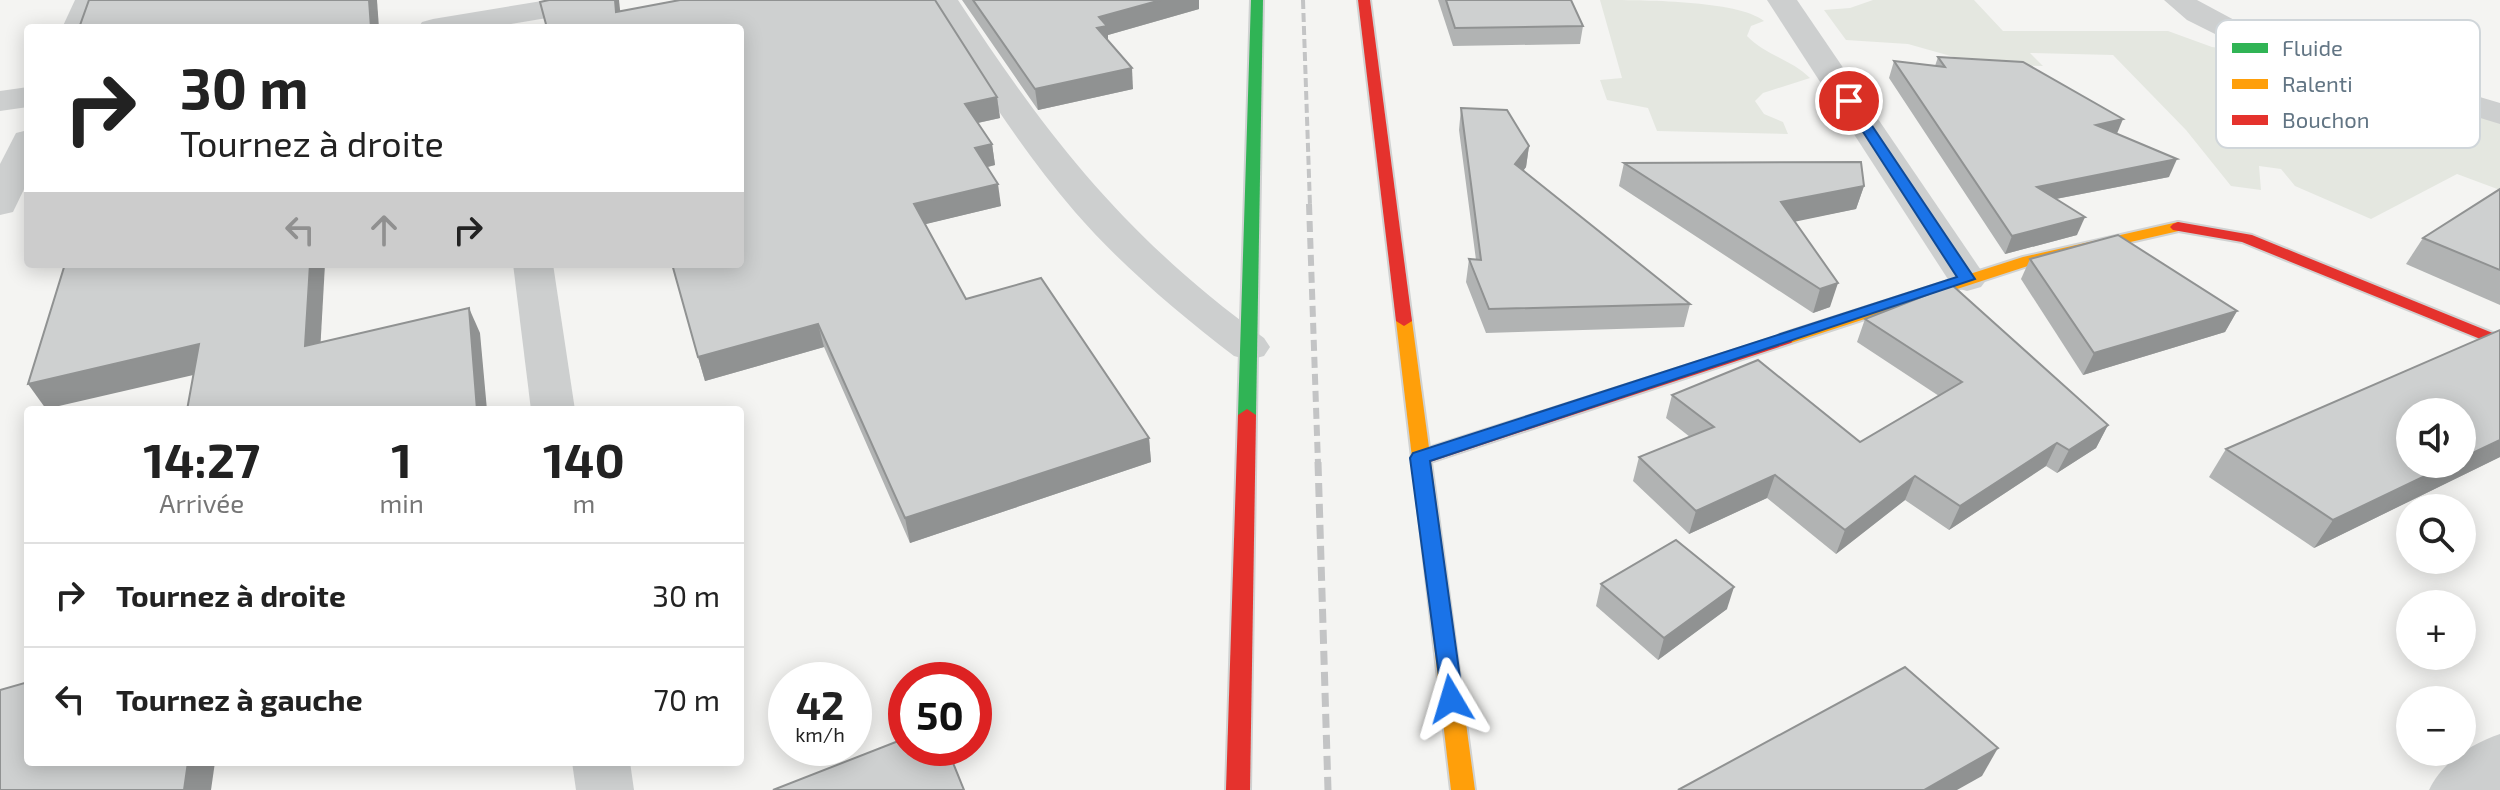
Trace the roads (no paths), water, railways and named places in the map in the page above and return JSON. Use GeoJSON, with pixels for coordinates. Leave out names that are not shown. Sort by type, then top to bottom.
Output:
{"type":"FeatureCollection","features":[{"type":"Feature","properties":{"kind":"main road"},"geometry":{"type":"LineString","coordinates":[[1238,790],[1257,0]]}},
{"type":"Feature","properties":{"kind":"main road"},"geometry":{"type":"LineString","coordinates":[[1364,0],[1463,790]]}},
{"type":"Feature","properties":{"kind":"main road"},"geometry":{"type":"LineString","coordinates":[[1420,458],[1967,279],[2133,234],[2185,226],[2246,238],[2500,342]]}},
{"type":"Feature","properties":{"kind":"street"},"geometry":{"type":"LineString","coordinates":[[79,24],[90,0]]}},
{"type":"Feature","properties":{"kind":"street"},"geometry":{"type":"LineString","coordinates":[[453,24],[601,0]]}},
{"type":"Feature","properties":{"kind":"street"},"geometry":{"type":"LineString","coordinates":[[943,0],[999,89],[1089,205],[1194,307],[1249,347]]}},
{"type":"Feature","properties":{"kind":"street"},"geometry":{"type":"LineString","coordinates":[[1782,0],[1967,279]]}},
{"type":"Feature","properties":{"kind":"street"},"geometry":{"type":"LineString","coordinates":[[2179,0],[2216,23]]}},
{"type":"Feature","properties":{"kind":"street"},"geometry":{"type":"LineString","coordinates":[[0,101],[24,98]]}},
{"type":"Feature","properties":{"kind":"street"},"geometry":{"type":"LineString","coordinates":[[2480,108],[2500,114]]}},
{"type":"Feature","properties":{"kind":"street"},"geometry":{"type":"LineString","coordinates":[[0,204],[24,149]]}},
{"type":"Feature","properties":{"kind":"street"},"geometry":{"type":"LineString","coordinates":[[534,268],[552,406]]}},
{"type":"Feature","properties":{"kind":"street"},"geometry":{"type":"LineString","coordinates":[[2458,790],[2500,758]]}},
{"type":"Feature","properties":{"kind":"street"},"geometry":{"type":"LineString","coordinates":[[602,766],[605,790]]}},
{"type":"Feature","properties":{"kind":"railway"},"geometry":{"type":"LineString","coordinates":[[1303,0],[1310,206]]}},
{"type":"Feature","properties":{"kind":"railway"},"geometry":{"type":"LineString","coordinates":[[1309,204],[1318,464]]}},
{"type":"Feature","properties":{"kind":"railway"},"geometry":{"type":"LineString","coordinates":[[1318,462],[1328,790]]}}]}
